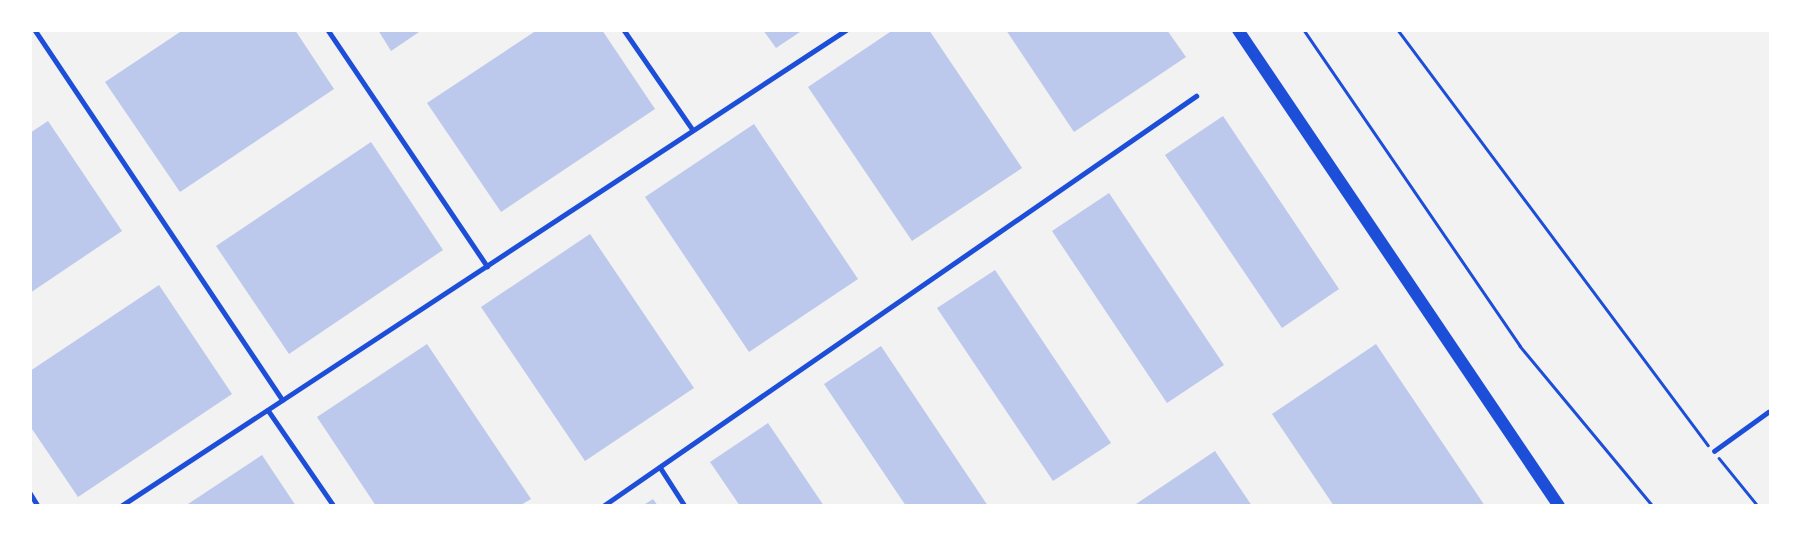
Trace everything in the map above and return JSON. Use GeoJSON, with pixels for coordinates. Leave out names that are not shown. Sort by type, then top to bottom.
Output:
{"type":"FeatureCollection","features":[{"type":"Feature","properties":{"kind":"main road"},"geometry":{"type":"LineString","coordinates":[[1238,30],[1559,506]]}},
{"type":"Feature","properties":{"kind":"lane"},"geometry":{"type":"LineString","coordinates":[[35,30],[284,400]]}},
{"type":"Feature","properties":{"kind":"lane"},"geometry":{"type":"LineString","coordinates":[[328,30],[487,265]]}},
{"type":"Feature","properties":{"kind":"lane"},"geometry":{"type":"LineString","coordinates":[[624,30],[693,130]]}},
{"type":"Feature","properties":{"kind":"lane"},"geometry":{"type":"LineString","coordinates":[[121,506],[846,30]]}},
{"type":"Feature","properties":{"kind":"lane"},"geometry":{"type":"LineString","coordinates":[[603,506],[1196,96]]}},
{"type":"Feature","properties":{"kind":"lane"},"geometry":{"type":"LineString","coordinates":[[268,410],[334,506]]}},
{"type":"Feature","properties":{"kind":"lane"},"geometry":{"type":"LineString","coordinates":[[1714,451],[1768,412]]}},
{"type":"Feature","properties":{"kind":"lane"},"geometry":{"type":"LineString","coordinates":[[660,467],[685,506]]}},
{"type":"Feature","properties":{"kind":"lane"},"geometry":{"type":"LineString","coordinates":[[30,493],[38,506]]}},
{"type":"Feature","properties":{"kind":"path"},"geometry":{"type":"LineString","coordinates":[[1304,30],[1520,346],[1653,506]]}},
{"type":"Feature","properties":{"kind":"path"},"geometry":{"type":"LineString","coordinates":[[1398,30],[1758,506]]}},
{"type":"Feature","properties":{"kind":"building"},"geometry":{"type":"Polygon","coordinates":[[[183,30],[295,30],[334,89],[180,192],[105,82],[183,30]]]}},
{"type":"Feature","properties":{"kind":"building"},"geometry":{"type":"Polygon","coordinates":[[[378,30],[422,30],[391,51],[378,30]]]}},
{"type":"Feature","properties":{"kind":"building"},"geometry":{"type":"Polygon","coordinates":[[[537,30],[602,30],[655,109],[501,212],[427,103],[537,30]]]}},
{"type":"Feature","properties":{"kind":"building"},"geometry":{"type":"Polygon","coordinates":[[[763,30],[803,30],[776,48],[763,30]]]}},
{"type":"Feature","properties":{"kind":"building"},"geometry":{"type":"Polygon","coordinates":[[[893,30],[929,30],[1022,168],[912,241],[808,87],[893,30]]]}},
{"type":"Feature","properties":{"kind":"building"},"geometry":{"type":"Polygon","coordinates":[[[1006,30],[1167,30],[1186,57],[1074,132],[1006,30]]]}},
{"type":"Feature","properties":{"kind":"building"},"geometry":{"type":"Polygon","coordinates":[[[1223,116],[1339,289],[1282,328],[1165,155],[1223,116]]]}},
{"type":"Feature","properties":{"kind":"building"},"geometry":{"type":"Polygon","coordinates":[[[48,121],[122,231],[30,293],[30,133],[48,121]]]}},
{"type":"Feature","properties":{"kind":"building"},"geometry":{"type":"Polygon","coordinates":[[[754,124],[858,279],[749,352],[645,197],[754,124]]]}},
{"type":"Feature","properties":{"kind":"building"},"geometry":{"type":"Polygon","coordinates":[[[371,142],[443,250],[289,354],[216,246],[371,142]]]}},
{"type":"Feature","properties":{"kind":"building"},"geometry":{"type":"Polygon","coordinates":[[[1109,193],[1224,365],[1167,403],[1052,231],[1109,193]]]}},
{"type":"Feature","properties":{"kind":"building"},"geometry":{"type":"Polygon","coordinates":[[[590,234],[694,388],[585,461],[481,307],[590,234]]]}},
{"type":"Feature","properties":{"kind":"building"},"geometry":{"type":"Polygon","coordinates":[[[995,270],[1111,443],[1053,481],[937,308],[995,270]]]}},
{"type":"Feature","properties":{"kind":"building"},"geometry":{"type":"Polygon","coordinates":[[[159,285],[232,394],[78,497],[30,426],[30,371],[159,285]]]}},
{"type":"Feature","properties":{"kind":"building"},"geometry":{"type":"Polygon","coordinates":[[[427,344],[531,499],[519,506],[376,506],[317,417],[427,344]]]}},
{"type":"Feature","properties":{"kind":"building"},"geometry":{"type":"Polygon","coordinates":[[[1376,344],[1485,506],[1334,506],[1272,414],[1376,344]]]}},
{"type":"Feature","properties":{"kind":"building"},"geometry":{"type":"Polygon","coordinates":[[[881,346],[988,506],[906,506],[824,384],[881,346]]]}},
{"type":"Feature","properties":{"kind":"building"},"geometry":{"type":"Polygon","coordinates":[[[768,423],[824,506],[740,506],[710,462],[768,423]]]}},
{"type":"Feature","properties":{"kind":"building"},"geometry":{"type":"Polygon","coordinates":[[[1215,451],[1252,506],[1133,506],[1215,451]]]}},
{"type":"Feature","properties":{"kind":"building"},"geometry":{"type":"Polygon","coordinates":[[[262,455],[296,506],[185,506],[262,455]]]}},
{"type":"Feature","properties":{"kind":"building"},"geometry":{"type":"Polygon","coordinates":[[[653,499],[658,506],[642,506],[653,499]]]}}]}
